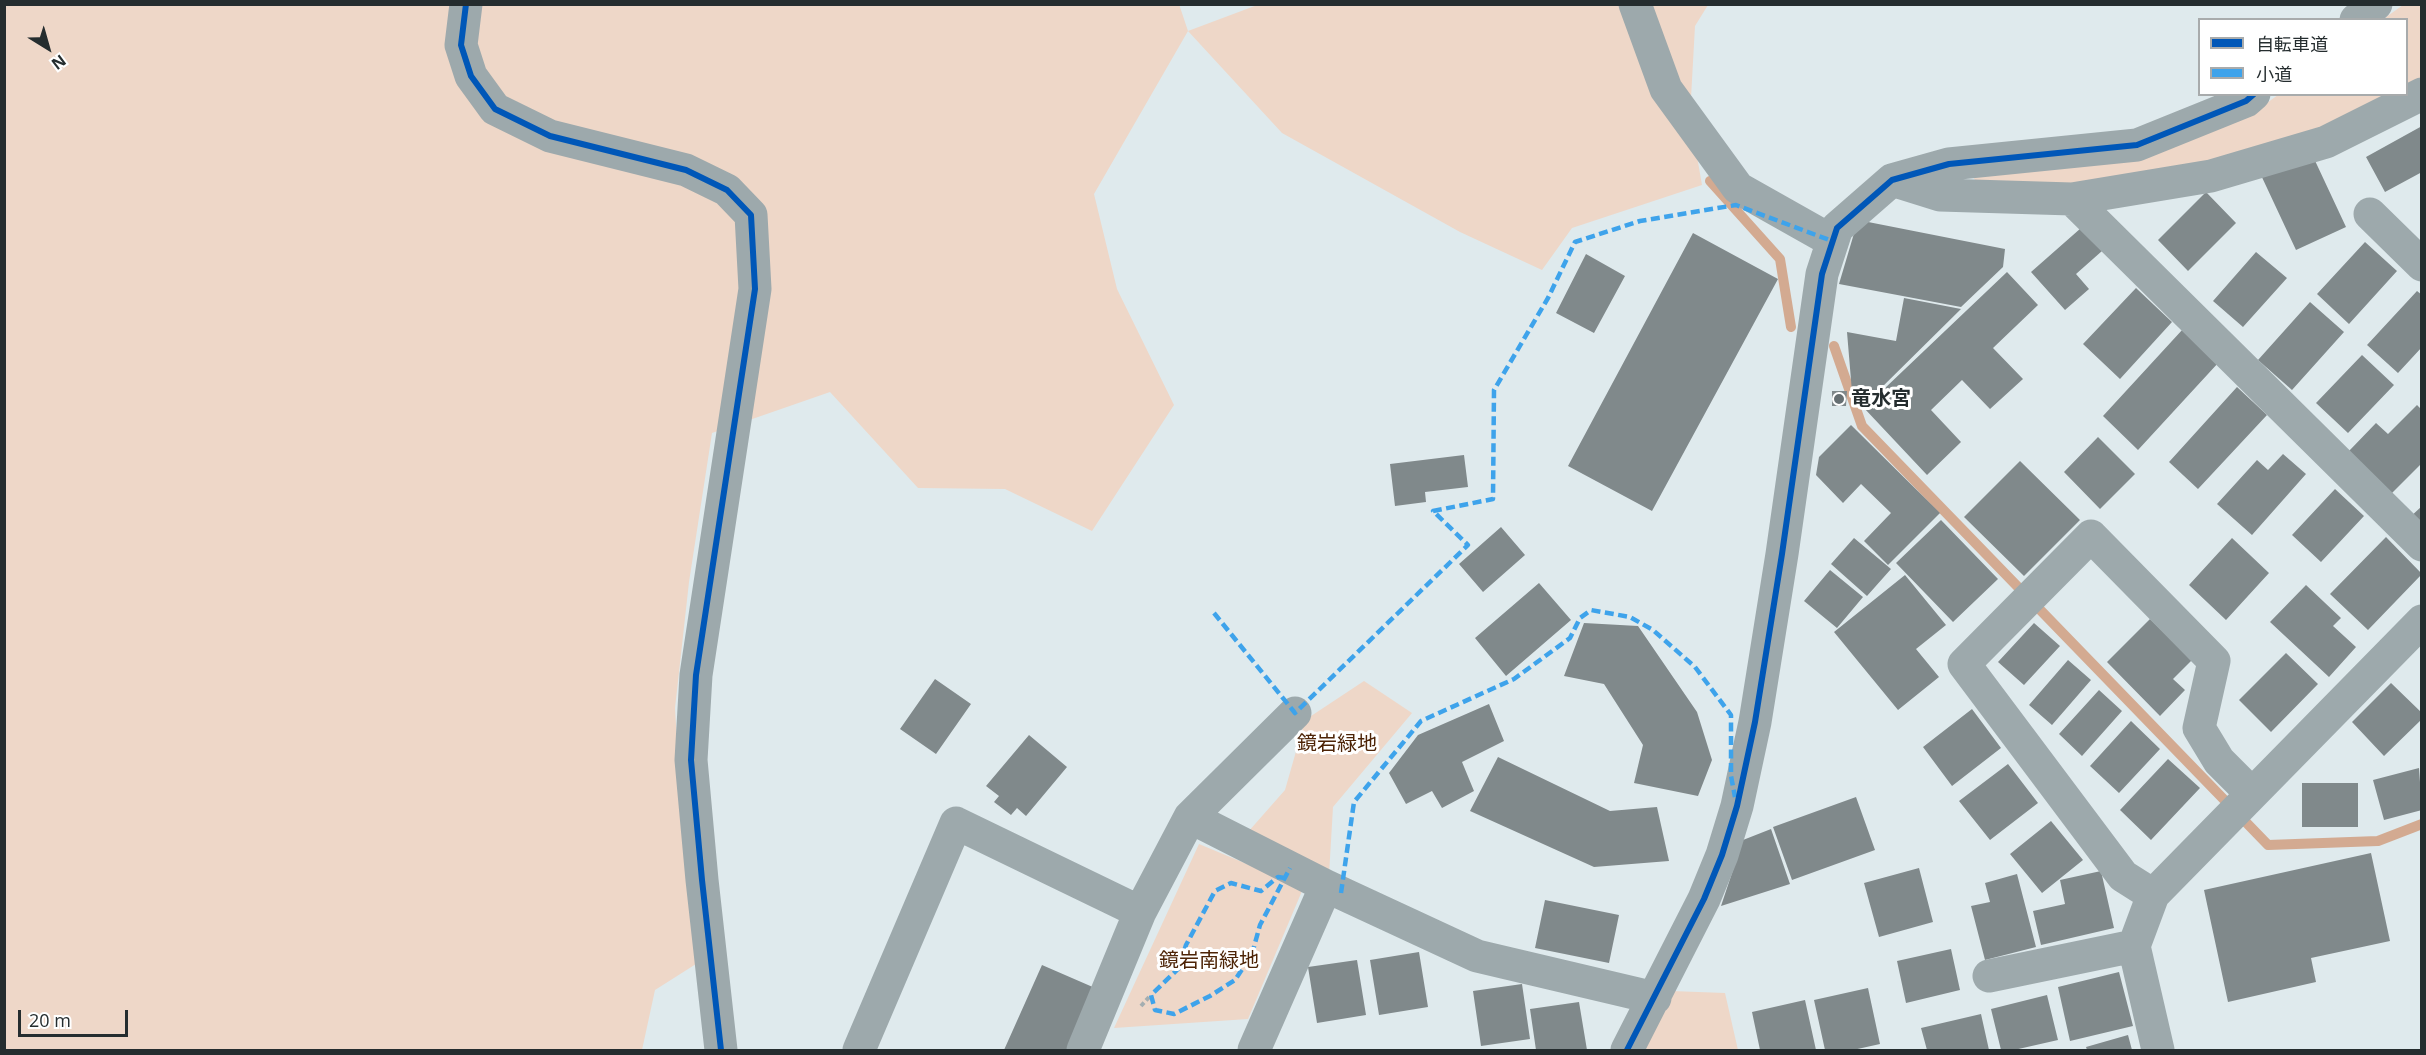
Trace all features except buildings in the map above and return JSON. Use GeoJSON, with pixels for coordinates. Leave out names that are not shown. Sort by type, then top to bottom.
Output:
{"type":"FeatureCollection","features":[{"type":"Feature","properties":{"kind":"street"},"geometry":{"type":"LineString","coordinates":[[466,4],[461,45],[471,76],[495,109],[550,136],[686,170],[727,190],[751,215],[755,289],[696,675],[692,760],[702,880],[721,1050]]}},
{"type":"Feature","properties":{"kind":"street"},"geometry":{"type":"LineString","coordinates":[[1635,4],[1666,89],[1738,188],[1832,241]]}},
{"type":"Feature","properties":{"kind":"street"},"geometry":{"type":"LineString","coordinates":[[2358,18],[2376,4]]}},
{"type":"Feature","properties":{"kind":"street"},"geometry":{"type":"LineString","coordinates":[[1892,180],[1940,195],[2073,199],[2211,177],[2326,142],[2421,94]]}},
{"type":"Feature","properties":{"kind":"street"},"geometry":{"type":"LineString","coordinates":[[1627,1050],[1704,899],[1722,855],[1737,806],[1755,722],[1782,554],[1822,274],[1837,228],[1892,180],[1950,164],[2137,145],[2246,101],[2252,96]]}},
{"type":"Feature","properties":{"kind":"street"},"geometry":{"type":"LineString","coordinates":[[2073,199],[2421,546]]}},
{"type":"Feature","properties":{"kind":"street"},"geometry":{"type":"LineString","coordinates":[[2370,214],[2421,265]]}},
{"type":"Feature","properties":{"kind":"street"},"geometry":{"type":"LineString","coordinates":[[2153,895],[2123,876],[1964,664],[2091,536],[2214,661],[2199,728],[2219,761],[2252,794]]}},
{"type":"Feature","properties":{"kind":"street"},"geometry":{"type":"LineString","coordinates":[[2158,1050],[2134,946],[2153,895],[2421,621]]}},
{"type":"Feature","properties":{"kind":"street"},"geometry":{"type":"LineString","coordinates":[[1083,1050],[1140,912],[1190,817],[1294,712]]}},
{"type":"Feature","properties":{"kind":"street"},"geometry":{"type":"LineString","coordinates":[[1190,817],[1326,886],[1477,956],[1655,998]]}},
{"type":"Feature","properties":{"kind":"street"},"geometry":{"type":"LineString","coordinates":[[859,1050],[956,824],[1140,912]]}},
{"type":"Feature","properties":{"kind":"street"},"geometry":{"type":"LineString","coordinates":[[1254,1050],[1326,886]]}},
{"type":"Feature","properties":{"kind":"street"},"geometry":{"type":"LineString","coordinates":[[1989,976],[2134,946]]}},
{"type":"Feature","properties":{"kind":"green space"},"geometry":{"type":"Polygon","coordinates":[[[1179,4],[1188,31],[1094,194],[1117,289],[1174,405],[1092,531],[1005,489],[918,488],[830,392],[712,433],[689,582],[675,708],[683,845],[696,964],[655,990],[642,1050],[5,1050],[5,5],[1179,4]]]}},
{"type":"Feature","properties":{"kind":"green space"},"geometry":{"type":"Polygon","coordinates":[[[1260,4],[1708,5],[1695,26],[1690,116],[1702,185],[1572,228],[1542,270],[1460,232],[1282,133],[1188,31],[1260,4]]]}},
{"type":"Feature","properties":{"kind":"green space"},"geometry":{"type":"Polygon","coordinates":[[[2403,5],[2421,5],[2421,84],[2408,92],[2408,18],[2385,18],[2403,5]]]}},
{"type":"Feature","properties":{"kind":"green space"},"geometry":{"type":"Polygon","coordinates":[[[2277,96],[2402,96],[2370,114],[2189,172],[2052,190],[1978,184],[1973,177],[2264,105],[2277,96]]]}},
{"type":"Feature","properties":{"kind":"green space","name":"鏡岩緑地"},"geometry":{"type":"Polygon","coordinates":[[[1364,681],[1412,713],[1333,807],[1329,875],[1248,832],[1285,790],[1305,720],[1364,681]]]}},
{"type":"Feature","properties":{"kind":"green space","name":"鏡岩南緑地"},"geometry":{"type":"Polygon","coordinates":[[[1199,844],[1278,877],[1302,891],[1248,1019],[1114,1028],[1199,844]]]}},
{"type":"Feature","properties":{"kind":"green space"},"geometry":{"type":"Polygon","coordinates":[[[1671,991],[1725,993],[1738,1050],[1640,1050],[1671,991]]]}},
{"type":"Feature","properties":{"kind":"waterway"},"geometry":{"type":"LineString","coordinates":[[1710,181],[1780,259],[1791,327]]}},
{"type":"Feature","properties":{"kind":"waterway"},"geometry":{"type":"LineString","coordinates":[[1834,346],[1862,426],[2268,845],[2378,841],[2422,824]]}},
{"type":"Feature","properties":{"kind":"marked path"},"geometry":{"type":"LineString","coordinates":[[1214,613],[1295,713],[1468,545],[1433,511],[1493,499],[1494,390],[1548,298],[1575,242],[1640,221],[1736,205],[1832,241]]}},
{"type":"Feature","properties":{"kind":"marked path"},"geometry":{"type":"LineString","coordinates":[[1341,893],[1354,802],[1421,721],[1514,679],[1570,638],[1580,618],[1591,610],[1630,617],[1653,630],[1695,667],[1731,715],[1731,776],[1735,797]]}},
{"type":"Feature","properties":{"kind":"marked path"},"geometry":{"type":"LineString","coordinates":[[1285,878],[1278,877],[1261,891],[1231,883],[1215,891],[1186,945],[1179,968],[1151,995],[1155,1010],[1174,1014],[1210,996],[1235,980],[1252,954],[1260,925],[1290,868]]}},
{"type":"Feature","properties":{"kind":"cycle path"},"geometry":{"type":"LineString","coordinates":[[466,4],[461,45],[471,76],[495,109],[550,136],[686,170],[727,190],[751,215],[755,289],[696,675],[691,760],[721,1050]]}},
{"type":"Feature","properties":{"kind":"cycle path"},"geometry":{"type":"LineString","coordinates":[[1627,1050],[1704,899],[1722,855],[1737,806],[1755,722],[1782,554],[1822,274],[1837,228],[1892,180],[1949,164],[2137,145],[2246,101],[2252,96]]}},
{"type":"Feature","properties":{"kind":"place","name":"竜水宮"},"geometry":{"type":"Point","coordinates":[1839,399]}}]}
